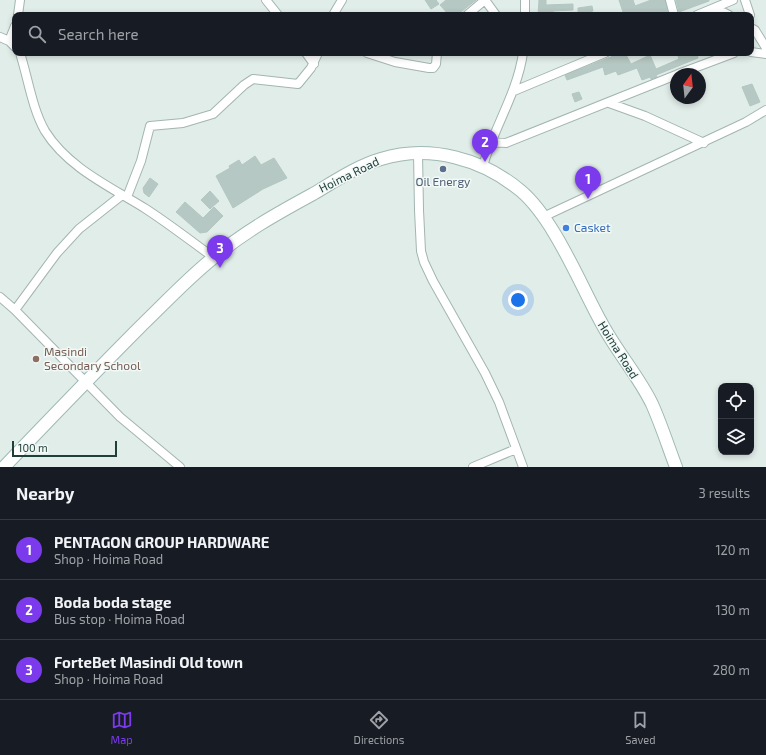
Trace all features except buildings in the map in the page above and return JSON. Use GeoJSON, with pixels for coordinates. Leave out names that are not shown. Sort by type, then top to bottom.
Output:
{"type":"FeatureCollection","features":[{"type":"Feature","properties":{"kind":"main road","name":"Hoima Road"},"geometry":{"type":"LineString","coordinates":[[4,467],[85,382],[213,257],[246,233],[285,209],[357,169],[383,158],[418,153],[459,158],[483,166],[522,192],[543,218],[568,259],[602,325],[651,403],[676,467]]}},
{"type":"Feature","properties":{"kind":"street"},"geometry":{"type":"LineString","coordinates":[[18,12],[20,0]]}},
{"type":"Feature","properties":{"kind":"street"},"geometry":{"type":"LineString","coordinates":[[266,0],[276,12]]}},
{"type":"Feature","properties":{"kind":"street"},"geometry":{"type":"LineString","coordinates":[[335,12],[342,0]]}},
{"type":"Feature","properties":{"kind":"street"},"geometry":{"type":"LineString","coordinates":[[471,12],[485,0],[494,12]]}},
{"type":"Feature","properties":{"kind":"street"},"geometry":{"type":"LineString","coordinates":[[525,0],[525,12]]}},
{"type":"Feature","properties":{"kind":"street"},"geometry":{"type":"LineString","coordinates":[[670,0],[673,12]]}},
{"type":"Feature","properties":{"kind":"street"},"geometry":{"type":"LineString","coordinates":[[705,12],[733,0]]}},
{"type":"Feature","properties":{"kind":"street"},"geometry":{"type":"LineString","coordinates":[[745,0],[750,12]]}},
{"type":"Feature","properties":{"kind":"street"},"geometry":{"type":"LineString","coordinates":[[715,8],[723,12]]}},
{"type":"Feature","properties":{"kind":"street"},"geometry":{"type":"LineString","coordinates":[[754,30],[766,48]]}},
{"type":"Feature","properties":{"kind":"street"},"geometry":{"type":"LineString","coordinates":[[0,37],[12,44]]}},
{"type":"Feature","properties":{"kind":"street"},"geometry":{"type":"LineString","coordinates":[[754,52],[766,54]]}},
{"type":"Feature","properties":{"kind":"street"},"geometry":{"type":"LineString","coordinates":[[21,56],[40,120],[52,140],[62,152],[79,166],[147,210],[213,257]]}},
{"type":"Feature","properties":{"kind":"street"},"geometry":{"type":"LineString","coordinates":[[308,56],[314,64]]}},
{"type":"Feature","properties":{"kind":"street"},"geometry":{"type":"LineString","coordinates":[[15,310],[57,253],[79,229],[124,196],[141,161],[150,126],[183,123],[213,114],[244,85],[253,79],[298,84],[314,64],[317,56]]}},
{"type":"Feature","properties":{"kind":"street"},"geometry":{"type":"LineString","coordinates":[[375,56],[389,61],[425,68],[434,66],[436,56]]}},
{"type":"Feature","properties":{"kind":"street"},"geometry":{"type":"LineString","coordinates":[[483,166],[490,142],[514,91],[522,56]]}},
{"type":"Feature","properties":{"kind":"street"},"geometry":{"type":"LineString","coordinates":[[514,91],[598,56]]}},
{"type":"Feature","properties":{"kind":"street"},"geometry":{"type":"LineString","coordinates":[[693,68],[726,56]]}},
{"type":"Feature","properties":{"kind":"street"},"geometry":{"type":"LineString","coordinates":[[490,142],[506,143],[609,103],[670,77]]}},
{"type":"Feature","properties":{"kind":"street"},"geometry":{"type":"LineString","coordinates":[[609,103],[645,116],[704,142]]}},
{"type":"Feature","properties":{"kind":"street"},"geometry":{"type":"LineString","coordinates":[[543,218],[746,122],[766,110]]}},
{"type":"Feature","properties":{"kind":"street"},"geometry":{"type":"LineString","coordinates":[[418,153],[419,210],[424,262],[433,281],[486,372],[499,402],[523,467]]}},
{"type":"Feature","properties":{"kind":"street"},"geometry":{"type":"LineString","coordinates":[[0,297],[15,310],[120,418],[180,467]]}},
{"type":"Feature","properties":{"kind":"street"},"geometry":{"type":"LineString","coordinates":[[473,467],[516,449]]}},
{"type":"Feature","properties":{"kind":"place","name":"Boda boda stage"},"geometry":{"type":"Point","coordinates":[485,162]}},
{"type":"Feature","properties":{"kind":"place","name":"Oil Energy"},"geometry":{"type":"Point","coordinates":[443,169]}},
{"type":"Feature","properties":{"kind":"place","name":"PENTAGON GROUP HARDWARE"},"geometry":{"type":"Point","coordinates":[588,199]}},
{"type":"Feature","properties":{"kind":"place","name":"Casket"},"geometry":{"type":"Point","coordinates":[566,228]}},
{"type":"Feature","properties":{"kind":"place","name":"ForteBet Masindi Old town"},"geometry":{"type":"Point","coordinates":[220,268]}},
{"type":"Feature","properties":{"kind":"place","name":"Masindi Secondary School"},"geometry":{"type":"Point","coordinates":[36,359]}}]}
